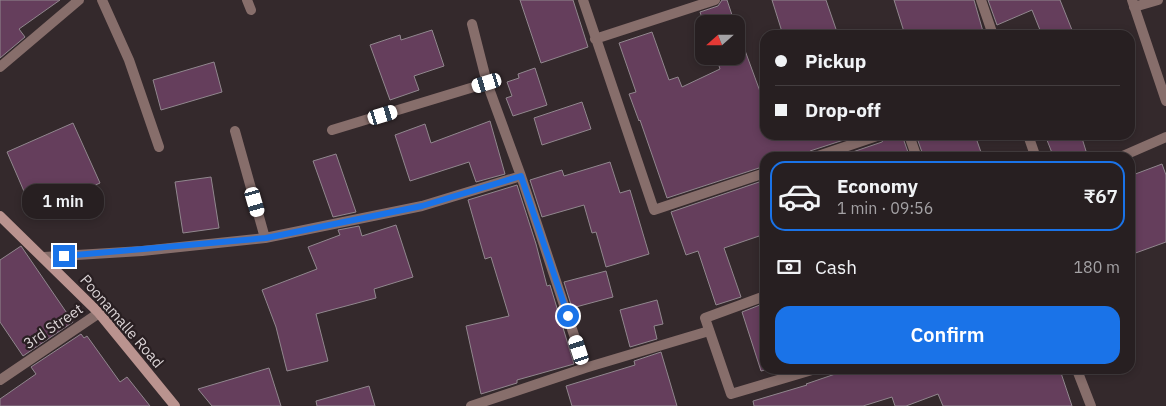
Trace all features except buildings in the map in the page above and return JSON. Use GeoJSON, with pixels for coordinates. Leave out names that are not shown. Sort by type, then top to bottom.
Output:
{"type":"FeatureCollection","features":[{"type":"Feature","properties":{"kind":"street"},"geometry":{"type":"LineString","coordinates":[[0,67],[78,0]]}},
{"type":"Feature","properties":{"kind":"street"},"geometry":{"type":"LineString","coordinates":[[102,0],[129,60],[159,147]]}},
{"type":"Feature","properties":{"kind":"street"},"geometry":{"type":"LineString","coordinates":[[247,0],[251,10]]}},
{"type":"Feature","properties":{"kind":"street"},"geometry":{"type":"LineString","coordinates":[[583,0],[654,210],[760,175]]}},
{"type":"Feature","properties":{"kind":"street"},"geometry":{"type":"LineString","coordinates":[[595,39],[715,0]]}},
{"type":"Feature","properties":{"kind":"street"},"geometry":{"type":"LineString","coordinates":[[981,0],[991,30]]}},
{"type":"Feature","properties":{"kind":"street"},"geometry":{"type":"LineString","coordinates":[[1158,0],[1133,4],[1166,101]]}},
{"type":"Feature","properties":{"kind":"street"},"geometry":{"type":"LineString","coordinates":[[472,24],[487,83],[521,176],[585,368]]}},
{"type":"Feature","properties":{"kind":"street"},"geometry":{"type":"LineString","coordinates":[[332,130],[487,83]]}},
{"type":"Feature","properties":{"kind":"street"},"geometry":{"type":"LineString","coordinates":[[235,131],[266,238]]}},
{"type":"Feature","properties":{"kind":"street"},"geometry":{"type":"LineString","coordinates":[[1132,152],[1166,137]]}},
{"type":"Feature","properties":{"kind":"street"},"geometry":{"type":"LineString","coordinates":[[830,152],[865,140]]}},
{"type":"Feature","properties":{"kind":"street"},"geometry":{"type":"LineString","coordinates":[[911,140],[915,152]]}},
{"type":"Feature","properties":{"kind":"street"},"geometry":{"type":"LineString","coordinates":[[1030,140],[1034,152]]}},
{"type":"Feature","properties":{"kind":"street"},"geometry":{"type":"LineString","coordinates":[[44,257],[142,251],[266,238],[422,206],[521,176]]}},
{"type":"Feature","properties":{"kind":"street","name":"Poonamalle Road"},"geometry":{"type":"LineString","coordinates":[[0,216],[44,257],[99,313],[175,406]]}},
{"type":"Feature","properties":{"kind":"street"},"geometry":{"type":"LineString","coordinates":[[760,298],[705,318],[731,394],[798,374]]}},
{"type":"Feature","properties":{"kind":"street","name":"3rd Street"},"geometry":{"type":"LineString","coordinates":[[0,380],[99,313]]}},
{"type":"Feature","properties":{"kind":"street"},"geometry":{"type":"LineString","coordinates":[[471,406],[585,368],[710,331]]}},
{"type":"Feature","properties":{"kind":"street"},"geometry":{"type":"LineString","coordinates":[[1079,374],[1091,406]]}},
{"type":"Feature","properties":{"kind":"route"},"geometry":{"type":"LineString","coordinates":[[64,256],[142,251],[266,238],[422,206],[521,176],[568,316]]}}]}
